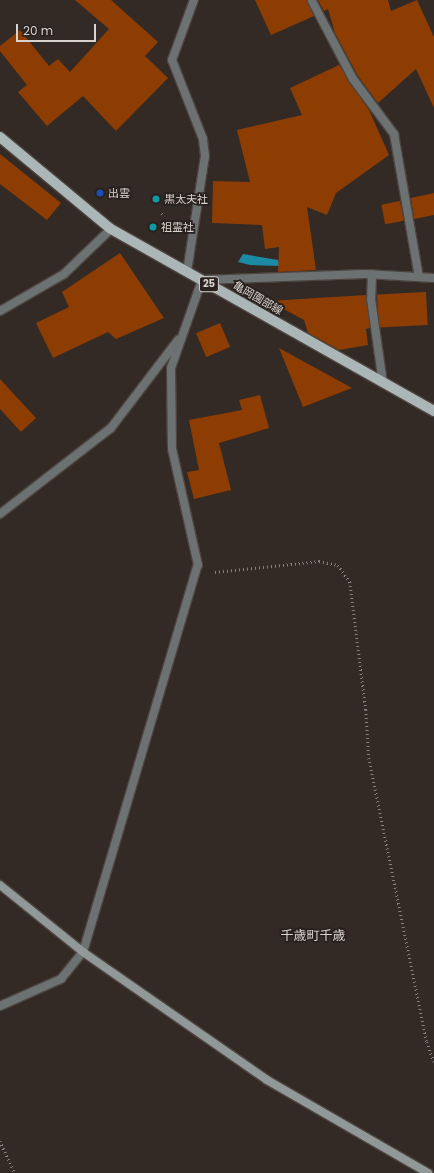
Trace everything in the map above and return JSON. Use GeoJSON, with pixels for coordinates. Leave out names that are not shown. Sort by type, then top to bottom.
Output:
{"type":"FeatureCollection","features":[{"type":"Feature","properties":{"kind":"main road","name":"亀岡園部線"},"geometry":{"type":"LineString","coordinates":[[0,137],[111,229],[434,411]]}},
{"type":"Feature","properties":{"kind":"street"},"geometry":{"type":"LineString","coordinates":[[187,272],[204,156],[203,139],[172,60],[194,0]]}},
{"type":"Feature","properties":{"kind":"street"},"geometry":{"type":"LineString","coordinates":[[312,1],[353,79],[394,134],[420,277]]}},
{"type":"Feature","properties":{"kind":"street"},"geometry":{"type":"LineString","coordinates":[[0,311],[64,274],[111,229]]}},
{"type":"Feature","properties":{"kind":"street"},"geometry":{"type":"LineString","coordinates":[[372,274],[371,299],[383,383]]}},
{"type":"Feature","properties":{"kind":"street"},"geometry":{"type":"LineString","coordinates":[[0,1006],[61,979],[83,952],[198,565],[172,449],[171,368],[202,280],[372,274],[434,278]]}},
{"type":"Feature","properties":{"kind":"street"},"geometry":{"type":"LineString","coordinates":[[0,514],[111,428],[182,335]]}},
{"type":"Feature","properties":{"kind":"street"},"geometry":{"type":"LineString","coordinates":[[0,885],[83,952],[267,1080],[428,1173]]}},
{"type":"Feature","properties":{"kind":"path"},"geometry":{"type":"LineString","coordinates":[[198,565],[213,573],[320,561],[338,565],[350,582],[366,710],[369,758],[427,1042],[434,1062]]}},
{"type":"Feature","properties":{"kind":"path"},"geometry":{"type":"LineString","coordinates":[[0,1141],[15,1173]]}},
{"type":"Feature","properties":{"kind":"water"},"geometry":{"type":"Polygon","coordinates":[[[243,254],[278,260],[280,266],[250,265],[238,262],[243,254]]]}},
{"type":"Feature","properties":{"kind":"building"},"geometry":{"type":"Polygon","coordinates":[[[75,0],[111,0],[158,42],[145,56],[168,78],[116,131],[83,96],[47,126],[18,92],[27,85],[0,51],[0,46],[20,30],[49,66],[58,59],[70,72],[109,29],[75,0]]]}},
{"type":"Feature","properties":{"kind":"building"},"geometry":{"type":"Polygon","coordinates":[[[255,0],[307,0],[314,16],[271,35],[255,0]]]}},
{"type":"Feature","properties":{"kind":"building"},"geometry":{"type":"Polygon","coordinates":[[[318,0],[388,0],[391,11],[417,0],[434,37],[434,108],[416,69],[378,103],[358,76],[335,33],[328,9],[324,11],[318,0]]]}},
{"type":"Feature","properties":{"kind":"building"},"geometry":{"type":"Polygon","coordinates":[[[339,65],[369,110],[389,155],[336,193],[327,215],[307,207],[316,270],[278,272],[279,247],[265,249],[262,225],[212,223],[213,181],[250,182],[237,130],[302,115],[290,88],[339,65]]]}},
{"type":"Feature","properties":{"kind":"building"},"geometry":{"type":"Polygon","coordinates":[[[0,154],[61,203],[47,220],[0,184],[0,154]]]}},
{"type":"Feature","properties":{"kind":"building"},"geometry":{"type":"Polygon","coordinates":[[[434,193],[434,215],[414,219],[411,198],[434,193]]]}},
{"type":"Feature","properties":{"kind":"building"},"geometry":{"type":"Polygon","coordinates":[[[400,201],[404,221],[385,224],[381,205],[400,201]]]}},
{"type":"Feature","properties":{"kind":"building"},"geometry":{"type":"Polygon","coordinates":[[[120,253],[164,318],[116,339],[108,332],[53,358],[36,323],[69,307],[62,292],[120,253]]]}},
{"type":"Feature","properties":{"kind":"building"},"geometry":{"type":"Polygon","coordinates":[[[426,292],[428,325],[379,328],[377,295],[426,292]]]}},
{"type":"Feature","properties":{"kind":"building"},"geometry":{"type":"Polygon","coordinates":[[[366,295],[370,328],[366,329],[368,345],[339,350],[308,333],[304,320],[269,301],[366,295]]]}},
{"type":"Feature","properties":{"kind":"building"},"geometry":{"type":"Polygon","coordinates":[[[220,323],[230,347],[206,357],[196,333],[220,323]]]}},
{"type":"Feature","properties":{"kind":"building"},"geometry":{"type":"Polygon","coordinates":[[[279,348],[352,388],[303,407],[279,348]]]}},
{"type":"Feature","properties":{"kind":"building"},"geometry":{"type":"Polygon","coordinates":[[[0,379],[36,418],[21,432],[0,409],[0,379]]]}},
{"type":"Feature","properties":{"kind":"building"},"geometry":{"type":"Polygon","coordinates":[[[260,395],[269,428],[219,443],[231,490],[194,499],[187,472],[199,470],[189,420],[242,410],[239,400],[260,395]]]}},
{"type":"Feature","properties":{"kind":"place","name":"出雲"},"geometry":{"type":"Point","coordinates":[100,193]}},
{"type":"Feature","properties":{"kind":"place","name":"黒太夫社"},"geometry":{"type":"Point","coordinates":[156,199]}},
{"type":"Feature","properties":{"kind":"place","name":"祖霊社"},"geometry":{"type":"Point","coordinates":[153,227]}},
{"type":"Feature","properties":{"kind":"district","name":"千歳町千歳"},"geometry":{"type":"Point","coordinates":[313,936]}}]}
